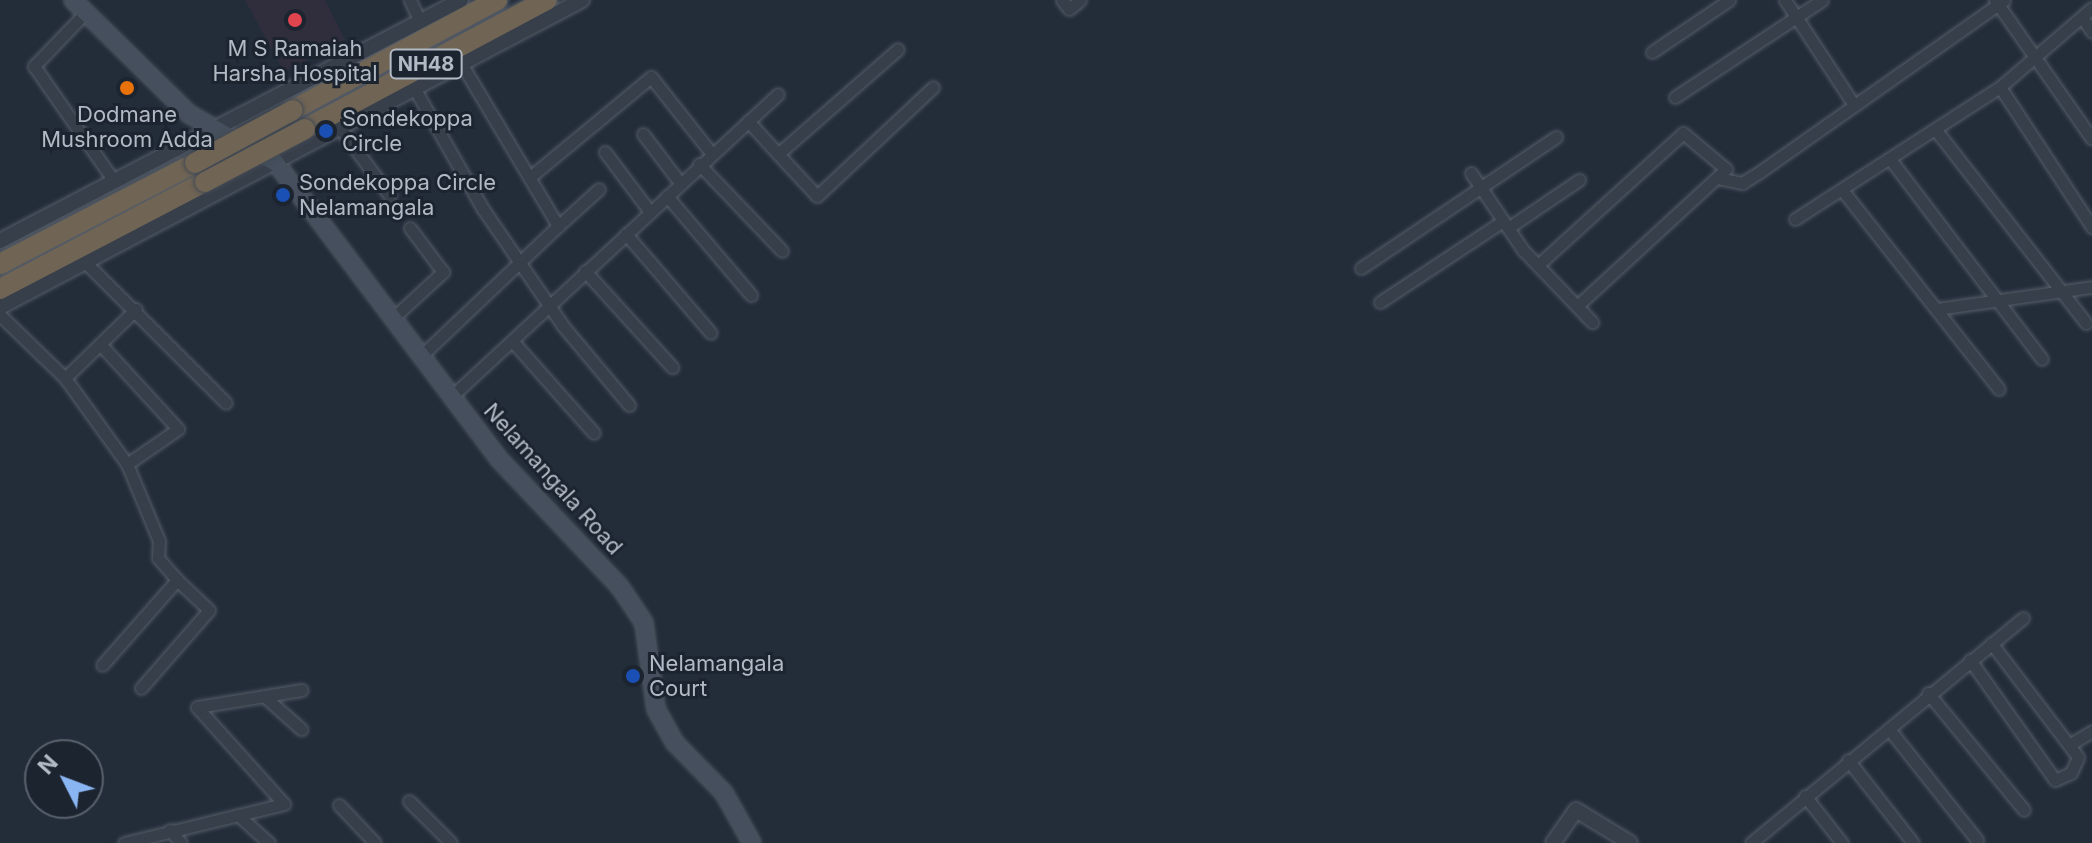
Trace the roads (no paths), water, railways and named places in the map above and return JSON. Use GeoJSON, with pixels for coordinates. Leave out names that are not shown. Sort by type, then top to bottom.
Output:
{"type":"FeatureCollection","features":[{"type":"Feature","properties":{"kind":"highway","name":"NH48"},"geometry":{"type":"LineString","coordinates":[[0,264],[497,0]]}},
{"type":"Feature","properties":{"kind":"highway","name":"NH48"},"geometry":{"type":"LineString","coordinates":[[0,289],[547,0]]}},
{"type":"Feature","properties":{"kind":"main road"},"geometry":{"type":"LineString","coordinates":[[73,0],[212,129],[276,163]]}},
{"type":"Feature","properties":{"kind":"main road","name":"Nelamangala Road"},"geometry":{"type":"LineString","coordinates":[[276,163],[452,396],[644,623],[656,709],[675,743],[724,793],[752,843]]}},
{"type":"Feature","properties":{"kind":"street"},"geometry":{"type":"LineString","coordinates":[[410,0],[420,21]]}},
{"type":"Feature","properties":{"kind":"street"},"geometry":{"type":"LineString","coordinates":[[0,241],[461,0]]}},
{"type":"Feature","properties":{"kind":"street"},"geometry":{"type":"LineString","coordinates":[[0,307],[276,163],[413,86],[582,0]]}},
{"type":"Feature","properties":{"kind":"street"},"geometry":{"type":"LineString","coordinates":[[1062,0],[1069,9],[1080,0]]}},
{"type":"Feature","properties":{"kind":"street"},"geometry":{"type":"LineString","coordinates":[[1652,52],[1729,0]]}},
{"type":"Feature","properties":{"kind":"street"},"geometry":{"type":"LineString","coordinates":[[1785,0],[1854,105]]}},
{"type":"Feature","properties":{"kind":"street"},"geometry":{"type":"LineString","coordinates":[[1675,97],[1822,0]]}},
{"type":"Feature","properties":{"kind":"street"},"geometry":{"type":"LineString","coordinates":[[1718,178],[1742,183],[1999,2],[2092,139]]}},
{"type":"Feature","properties":{"kind":"street"},"geometry":{"type":"LineString","coordinates":[[1795,219],[1843,191],[2000,87],[2092,8]]}},
{"type":"Feature","properties":{"kind":"street"},"geometry":{"type":"LineString","coordinates":[[85,13],[34,66],[114,181]]}},
{"type":"Feature","properties":{"kind":"street"},"geometry":{"type":"LineString","coordinates":[[2082,17],[2092,32]]}},
{"type":"Feature","properties":{"kind":"street"},"geometry":{"type":"LineString","coordinates":[[778,154],[898,49]]}},
{"type":"Feature","properties":{"kind":"street"},"geometry":{"type":"LineString","coordinates":[[461,63],[558,226]]}},
{"type":"Feature","properties":{"kind":"street"},"geometry":{"type":"LineString","coordinates":[[530,177],[651,77],[712,154]]}},
{"type":"Feature","properties":{"kind":"street"},"geometry":{"type":"LineString","coordinates":[[413,86],[483,209],[629,405]]}},
{"type":"Feature","properties":{"kind":"street"},"geometry":{"type":"LineString","coordinates":[[748,121],[817,196],[933,87]]}},
{"type":"Feature","properties":{"kind":"street"},"geometry":{"type":"LineString","coordinates":[[2000,87],[2092,227]]}},
{"type":"Feature","properties":{"kind":"street"},"geometry":{"type":"LineString","coordinates":[[452,396],[514,343],[585,271],[778,94]]}},
{"type":"Feature","properties":{"kind":"street"},"geometry":{"type":"LineString","coordinates":[[340,128],[390,196]]}},
{"type":"Feature","properties":{"kind":"street"},"geometry":{"type":"LineString","coordinates":[[1935,129],[2086,323]]}},
{"type":"Feature","properties":{"kind":"street"},"geometry":{"type":"LineString","coordinates":[[1538,265],[1683,133],[1726,169],[1577,306]]}},
{"type":"Feature","properties":{"kind":"street"},"geometry":{"type":"LineString","coordinates":[[643,134],[680,183]]}},
{"type":"Feature","properties":{"kind":"street"},"geometry":{"type":"LineString","coordinates":[[1361,268],[1556,137]]}},
{"type":"Feature","properties":{"kind":"street"},"geometry":{"type":"LineString","coordinates":[[605,152],[650,212]]}},
{"type":"Feature","properties":{"kind":"street"},"geometry":{"type":"LineString","coordinates":[[1890,159],[2042,359]]}},
{"type":"Feature","properties":{"kind":"street"},"geometry":{"type":"LineString","coordinates":[[699,164],[782,251]]}},
{"type":"Feature","properties":{"kind":"street"},"geometry":{"type":"LineString","coordinates":[[1471,173],[1538,265],[1592,322]]}},
{"type":"Feature","properties":{"kind":"street"},"geometry":{"type":"LineString","coordinates":[[1380,302],[1579,180]]}},
{"type":"Feature","properties":{"kind":"street"},"geometry":{"type":"LineString","coordinates":[[422,355],[599,189]]}},
{"type":"Feature","properties":{"kind":"street"},"geometry":{"type":"LineString","coordinates":[[1843,191],[1999,389]]}},
{"type":"Feature","properties":{"kind":"street"},"geometry":{"type":"LineString","coordinates":[[667,196],[751,295]]}},
{"type":"Feature","properties":{"kind":"street"},"geometry":{"type":"LineString","coordinates":[[394,317],[443,272],[410,228]]}},
{"type":"Feature","properties":{"kind":"street"},"geometry":{"type":"LineString","coordinates":[[626,234],[711,333]]}},
{"type":"Feature","properties":{"kind":"street"},"geometry":{"type":"LineString","coordinates":[[85,262],[136,309],[226,403]]}},
{"type":"Feature","properties":{"kind":"street"},"geometry":{"type":"LineString","coordinates":[[585,271],[672,367]]}},
{"type":"Feature","properties":{"kind":"street"},"geometry":{"type":"LineString","coordinates":[[1937,309],[2092,287]]}},
{"type":"Feature","properties":{"kind":"street"},"geometry":{"type":"LineString","coordinates":[[65,378],[136,309]]}},
{"type":"Feature","properties":{"kind":"street"},"geometry":{"type":"LineString","coordinates":[[0,315],[65,378],[127,464],[159,541],[158,558],[209,610],[141,688]]}},
{"type":"Feature","properties":{"kind":"street"},"geometry":{"type":"LineString","coordinates":[[514,343],[594,433]]}},
{"type":"Feature","properties":{"kind":"street"},"geometry":{"type":"LineString","coordinates":[[101,345],[178,429],[127,464]]}},
{"type":"Feature","properties":{"kind":"street"},"geometry":{"type":"LineString","coordinates":[[102,665],[177,580]]}},
{"type":"Feature","properties":{"kind":"street"},"geometry":{"type":"LineString","coordinates":[[1751,843],[1928,693],[2023,618]]}},
{"type":"Feature","properties":{"kind":"street"},"geometry":{"type":"LineString","coordinates":[[1970,660],[2055,780],[2078,765],[2069,745],[1991,643]]}},
{"type":"Feature","properties":{"kind":"street"},"geometry":{"type":"LineString","coordinates":[[124,843],[170,830],[278,808],[284,798],[197,707],[302,690]]}},
{"type":"Feature","properties":{"kind":"street"},"geometry":{"type":"LineString","coordinates":[[1928,693],[2024,810]]}},
{"type":"Feature","properties":{"kind":"street"},"geometry":{"type":"LineString","coordinates":[[264,696],[301,729]]}},
{"type":"Feature","properties":{"kind":"street"},"geometry":{"type":"LineString","coordinates":[[1889,729],[1977,840]]}},
{"type":"Feature","properties":{"kind":"street"},"geometry":{"type":"LineString","coordinates":[[2069,745],[2092,731]]}},
{"type":"Feature","properties":{"kind":"street"},"geometry":{"type":"LineString","coordinates":[[1848,760],[1913,843]]}},
{"type":"Feature","properties":{"kind":"street"},"geometry":{"type":"LineString","coordinates":[[1805,796],[1842,843]]}},
{"type":"Feature","properties":{"kind":"street"},"geometry":{"type":"LineString","coordinates":[[409,801],[451,843]]}},
{"type":"Feature","properties":{"kind":"street"},"geometry":{"type":"LineString","coordinates":[[339,805],[370,841]]}},
{"type":"Feature","properties":{"kind":"street"},"geometry":{"type":"LineString","coordinates":[[1553,843],[1576,810],[1630,843]]}},
{"type":"Feature","properties":{"kind":"street"},"geometry":{"type":"LineString","coordinates":[[238,815],[269,843]]}},
{"type":"Feature","properties":{"kind":"street"},"geometry":{"type":"LineString","coordinates":[[170,830],[181,843]]}},
{"type":"Feature","properties":{"kind":"place","name":"M S Ramaiah Harsha Hospital"},"geometry":{"type":"Point","coordinates":[295,20]}},
{"type":"Feature","properties":{"kind":"place","name":"Dodmane Mushroom Adda"},"geometry":{"type":"Point","coordinates":[127,88]}},
{"type":"Feature","properties":{"kind":"place","name":"Sondekoppa Circle"},"geometry":{"type":"Point","coordinates":[326,131]}},
{"type":"Feature","properties":{"kind":"place","name":"Sondekoppa Circle Nelamangala"},"geometry":{"type":"Point","coordinates":[283,195]}},
{"type":"Feature","properties":{"kind":"place","name":"Nelamangala Court"},"geometry":{"type":"Point","coordinates":[633,676]}}]}
